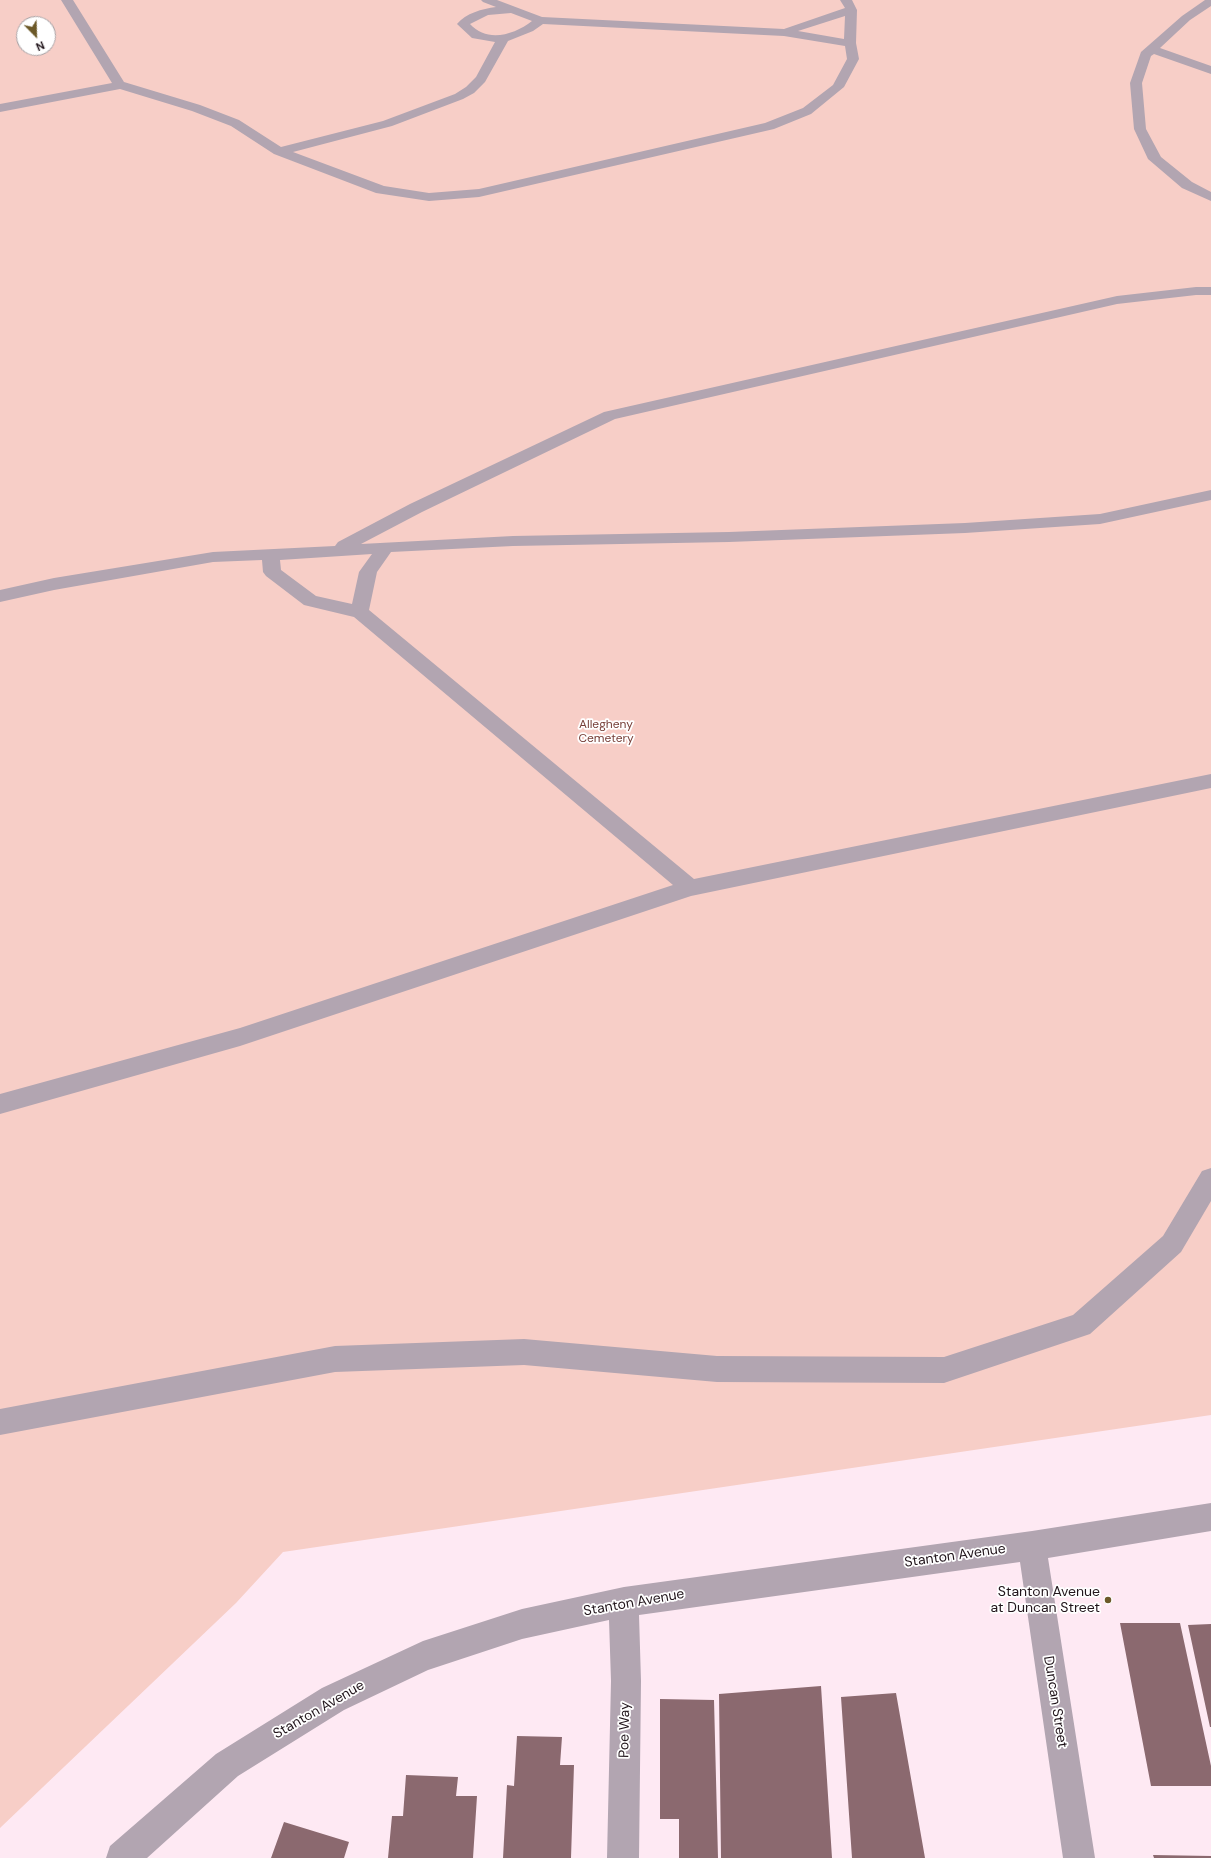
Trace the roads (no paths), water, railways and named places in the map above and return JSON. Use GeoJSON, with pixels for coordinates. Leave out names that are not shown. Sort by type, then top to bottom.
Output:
{"type":"FeatureCollection","features":[{"type":"Feature","properties":{"kind":"street"},"geometry":{"type":"LineString","coordinates":[[67,0],[99,50],[109,70],[120,85]]}},
{"type":"Feature","properties":{"kind":"street"},"geometry":{"type":"LineString","coordinates":[[487,0],[540,20],[784,32],[850,43]]}},
{"type":"Feature","properties":{"kind":"street"},"geometry":{"type":"LineString","coordinates":[[1211,1],[1186,18],[1145,55],[1136,83],[1140,129],[1155,159],[1187,185],[1211,197]]}},
{"type":"Feature","properties":{"kind":"street"},"geometry":{"type":"LineString","coordinates":[[0,108],[120,85],[196,108],[235,123],[279,151],[381,190],[429,197],[479,192],[769,126],[806,111],[838,87],[853,59],[850,43],[848,5]]}},
{"type":"Feature","properties":{"kind":"street"},"geometry":{"type":"LineString","coordinates":[[784,32],[830,18],[848,5]]}},
{"type":"Feature","properties":{"kind":"street"},"geometry":{"type":"LineString","coordinates":[[512,10],[485,12],[472,16],[463,24],[471,34],[484,39],[503,39],[529,29],[540,20]]}},
{"type":"Feature","properties":{"kind":"street"},"geometry":{"type":"LineString","coordinates":[[279,151],[348,136],[448,102],[470,90],[484,76],[503,39]]}},
{"type":"Feature","properties":{"kind":"street"},"geometry":{"type":"LineString","coordinates":[[1152,49],[1211,70]]}},
{"type":"Feature","properties":{"kind":"street"},"geometry":{"type":"LineString","coordinates":[[332,552],[416,508],[610,415],[1117,300],[1196,291],[1211,291]]}},
{"type":"Feature","properties":{"kind":"street"},"geometry":{"type":"LineString","coordinates":[[0,596],[54,584],[213,556],[332,552],[386,547],[513,541],[807,534],[965,528],[1100,520],[1211,495]]}},
{"type":"Feature","properties":{"kind":"street"},"geometry":{"type":"LineString","coordinates":[[360,612],[368,572],[386,547]]}},
{"type":"Feature","properties":{"kind":"street"},"geometry":{"type":"LineString","coordinates":[[271,554],[272,572],[285,583],[310,601],[360,612],[690,888]]}},
{"type":"Feature","properties":{"kind":"street"},"geometry":{"type":"LineString","coordinates":[[0,1104],[240,1037],[690,888],[1211,781]]}},
{"type":"Feature","properties":{"kind":"street"},"geometry":{"type":"LineString","coordinates":[[0,1422],[335,1359],[524,1352],[717,1369],[944,1370],[1082,1325],[1172,1244],[1211,1179]]}},
{"type":"Feature","properties":{"kind":"street","name":"Stanton Avenue"},"geometry":{"type":"LineString","coordinates":[[122,1858],[227,1765],[333,1699],[423,1656],[522,1624],[624,1602],[1032,1546],[1211,1517]]}},
{"type":"Feature","properties":{"kind":"street","name":"Duncan Street"},"geometry":{"type":"LineString","coordinates":[[1032,1546],[1078,1858]]}},
{"type":"Feature","properties":{"kind":"street","name":"Poe Way"},"geometry":{"type":"LineString","coordinates":[[623,1858],[626,1681],[624,1602]]}},
{"type":"Feature","properties":{"kind":"place","name":"Stanton Avenue at Duncan Street"},"geometry":{"type":"Point","coordinates":[1108,1600]}},
{"type":"Feature","properties":{"kind":"park label","name":"Allegheny Cemetery"},"geometry":{"type":"Point","coordinates":[606,732]}}]}
